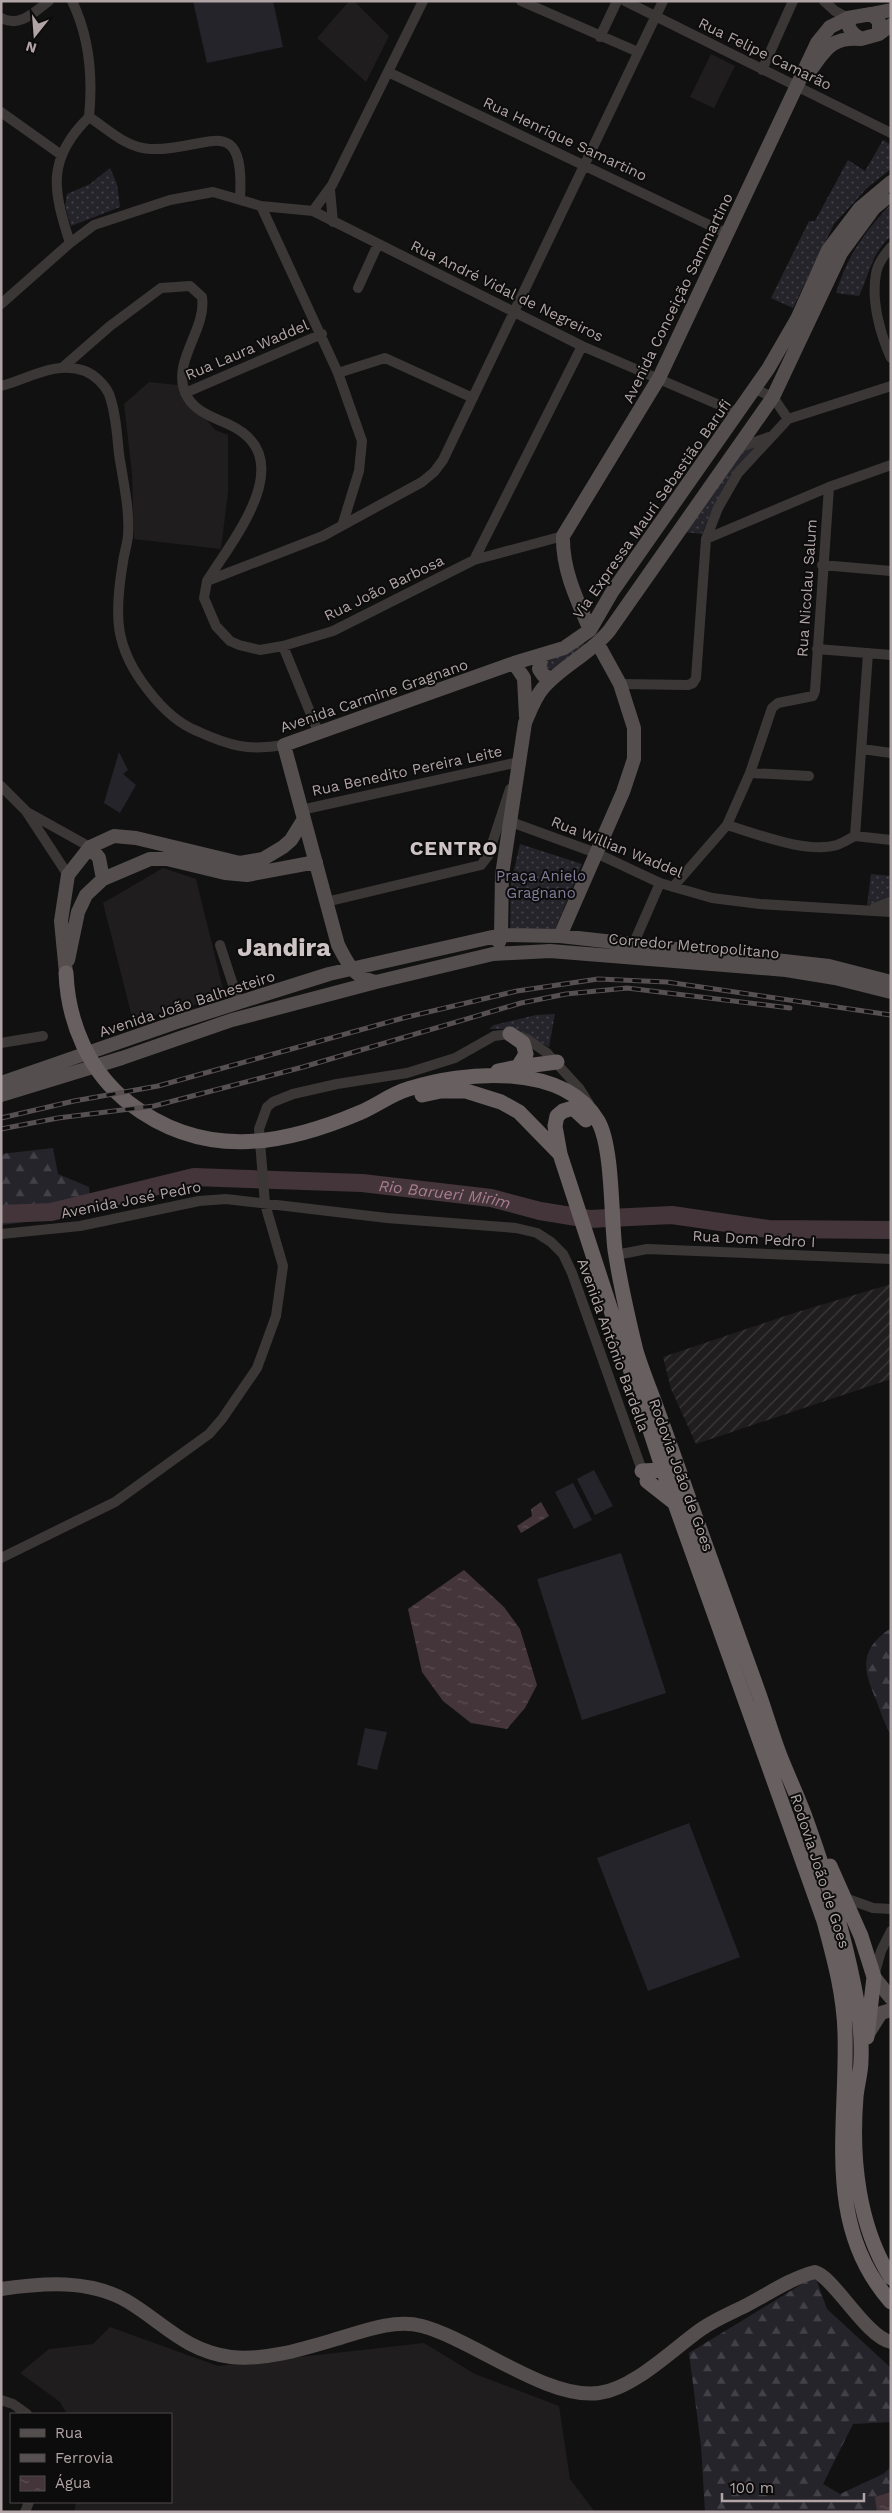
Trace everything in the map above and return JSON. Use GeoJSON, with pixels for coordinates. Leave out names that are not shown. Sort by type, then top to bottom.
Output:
{"type":"FeatureCollection","features":[{"type":"Feature","properties":{"kind":"highway"},"geometry":{"type":"LineString","coordinates":[[66,973],[69,1007],[74,1025],[102,1076],[120,1095],[164,1126],[200,1138],[240,1143],[273,1140],[314,1130],[386,1101],[441,1091],[466,1092],[482,1095],[519,1112],[560,1154]]}},
{"type":"Feature","properties":{"kind":"highway"},"geometry":{"type":"LineString","coordinates":[[510,1034],[523,1043],[526,1054],[518,1067]]}},
{"type":"Feature","properties":{"kind":"highway"},"geometry":{"type":"LineString","coordinates":[[476,1075],[557,1062]]}},
{"type":"Feature","properties":{"kind":"highway","name":"Rodovia João de Goes"},"geometry":{"type":"LineString","coordinates":[[386,1101],[402,1090],[428,1083],[476,1075],[504,1076],[553,1085],[569,1092],[598,1122],[607,1154],[616,1254],[637,1353],[778,1751],[807,1821],[838,1919],[858,2007],[862,2063],[856,2096],[855,2157],[862,2208],[880,2261],[891,2278]]}},
{"type":"Feature","properties":{"kind":"highway"},"geometry":{"type":"LineString","coordinates":[[560,1154],[555,1126],[557,1116],[563,1111],[573,1108],[580,1112],[604,1140]]}},
{"type":"Feature","properties":{"kind":"highway","name":"Rodovia João de Goes"},"geometry":{"type":"LineString","coordinates":[[560,1154],[663,1470],[824,1921],[836,1968],[843,2009],[845,2034],[841,2146],[850,2225],[856,2248],[868,2272],[891,2302]]}},
{"type":"Feature","properties":{"kind":"highway"},"geometry":{"type":"LineString","coordinates":[[588,1243],[606,1257],[616,1254]]}},
{"type":"Feature","properties":{"kind":"highway"},"geometry":{"type":"LineString","coordinates":[[644,1476],[663,1470]]}},
{"type":"Feature","properties":{"kind":"highway"},"geometry":{"type":"LineString","coordinates":[[644,1476],[676,1504]]}},
{"type":"Feature","properties":{"kind":"highway"},"geometry":{"type":"LineString","coordinates":[[807,1821],[845,1898],[874,1977],[862,2063]]}},
{"type":"Feature","properties":{"kind":"main road"},"geometry":{"type":"LineString","coordinates":[[797,87],[817,43],[830,27],[848,18],[891,10]]}},
{"type":"Feature","properties":{"kind":"main road"},"geometry":{"type":"LineString","coordinates":[[871,14],[879,21],[879,34]]}},
{"type":"Feature","properties":{"kind":"main road"},"geometry":{"type":"LineString","coordinates":[[848,18],[848,27],[852,33],[861,38]]}},
{"type":"Feature","properties":{"kind":"main road"},"geometry":{"type":"LineString","coordinates":[[797,87],[837,40],[846,37],[870,38],[891,25]]}},
{"type":"Feature","properties":{"kind":"main road","name":"Avenida Conceição Sammartino"},"geometry":{"type":"LineString","coordinates":[[563,536],[660,378],[797,87]]}},
{"type":"Feature","properties":{"kind":"main road","name":"Via Expressa Mauri Sebastião Barufi"},"geometry":{"type":"LineString","coordinates":[[514,663],[564,648],[590,630],[612,592],[755,389],[798,318],[828,250],[860,208],[891,182]]}},
{"type":"Feature","properties":{"kind":"main road"},"geometry":{"type":"LineString","coordinates":[[526,723],[542,689],[552,679],[598,644],[734,449],[773,397],[841,253],[874,208],[891,194]]}},
{"type":"Feature","properties":{"kind":"main road"},"geometry":{"type":"LineString","coordinates":[[563,536],[563,551],[567,569],[590,630]]}},
{"type":"Feature","properties":{"kind":"main road"},"geometry":{"type":"LineString","coordinates":[[560,936],[623,792],[634,759],[634,728],[620,684],[598,644]]}},
{"type":"Feature","properties":{"kind":"main road"},"geometry":{"type":"LineString","coordinates":[[542,656],[539,670],[543,675],[552,679]]}},
{"type":"Feature","properties":{"kind":"main road"},"geometry":{"type":"LineString","coordinates":[[493,954],[501,935],[502,875],[526,723],[524,678],[514,663]]}},
{"type":"Feature","properties":{"kind":"main road","name":"Avenida Carmine Gragnano"},"geometry":{"type":"LineString","coordinates":[[284,746],[514,663]]}},
{"type":"Feature","properties":{"kind":"main road"},"geometry":{"type":"LineString","coordinates":[[284,746],[338,945],[350,969],[365,980],[376,982]]}},
{"type":"Feature","properties":{"kind":"main road"},"geometry":{"type":"LineString","coordinates":[[66,973],[61,921],[68,875],[90,847],[114,836],[136,838],[240,863],[262,859],[283,847],[291,840],[302,815]]}},
{"type":"Feature","properties":{"kind":"main road"},"geometry":{"type":"LineString","coordinates":[[90,847],[99,858],[103,879]]}},
{"type":"Feature","properties":{"kind":"main road"},"geometry":{"type":"LineString","coordinates":[[66,973],[78,912],[86,895],[103,879],[150,859],[167,859],[225,873],[247,875],[316,862]]}},
{"type":"Feature","properties":{"kind":"main road"},"geometry":{"type":"LineString","coordinates":[[68,875],[86,895]]}},
{"type":"Feature","properties":{"kind":"main road","name":"Avenida João Balhesteiro"},"geometry":{"type":"LineString","coordinates":[[1,1083],[329,974],[501,935],[560,936],[829,966],[891,982]]}},
{"type":"Feature","properties":{"kind":"main road"},"geometry":{"type":"LineString","coordinates":[[329,974],[338,945]]}},
{"type":"Feature","properties":{"kind":"main road","name":"Corredor Metropolitano"},"geometry":{"type":"LineString","coordinates":[[493,954],[550,951],[786,970],[835,978],[891,992]]}},
{"type":"Feature","properties":{"kind":"main road","name":"Avenida João Balhesteiro"},"geometry":{"type":"LineString","coordinates":[[1,1096],[122,1058],[232,1020],[376,982],[493,954]]}},
{"type":"Feature","properties":{"kind":"main road"},"geometry":{"type":"LineString","coordinates":[[874,1977],[891,1998]]}},
{"type":"Feature","properties":{"kind":"main road"},"geometry":{"type":"LineString","coordinates":[[867,2035],[881,2013],[891,2010]]}},
{"type":"Feature","properties":{"kind":"main road"},"geometry":{"type":"LineString","coordinates":[[1,2289],[36,2284],[82,2286],[104,2291],[129,2302],[192,2346],[219,2354],[244,2358],[291,2351],[374,2328],[411,2324],[458,2340],[526,2374],[562,2389],[584,2394],[600,2393],[631,2381],[703,2328],[815,2272],[822,2275],[845,2302],[878,2335],[891,2342]]}},
{"type":"Feature","properties":{"kind":"street"},"geometry":{"type":"LineString","coordinates":[[1,18],[15,22],[23,19],[49,1]]}},
{"type":"Feature","properties":{"kind":"street"},"geometry":{"type":"LineString","coordinates":[[70,243],[59,205],[55,180],[60,154],[75,130],[89,117],[92,77],[85,34],[72,1]]}},
{"type":"Feature","properties":{"kind":"street"},"geometry":{"type":"LineString","coordinates":[[313,211],[330,190],[423,1]]}},
{"type":"Feature","properties":{"kind":"street"},"geometry":{"type":"LineString","coordinates":[[521,1],[638,52]]}},
{"type":"Feature","properties":{"kind":"street"},"geometry":{"type":"LineString","coordinates":[[600,37],[617,1]]}},
{"type":"Feature","properties":{"kind":"street","name":"Rua Felipe Camarão"},"geometry":{"type":"LineString","coordinates":[[625,1],[891,133]]}},
{"type":"Feature","properties":{"kind":"street"},"geometry":{"type":"LineString","coordinates":[[207,581],[323,536],[343,523],[422,482],[434,472],[473,398],[663,1]]}},
{"type":"Feature","properties":{"kind":"street"},"geometry":{"type":"LineString","coordinates":[[762,70],[793,1]]}},
{"type":"Feature","properties":{"kind":"street"},"geometry":{"type":"LineString","coordinates":[[824,1],[848,18]]}},
{"type":"Feature","properties":{"kind":"street","name":"Rua Henrique Samartino"},"geometry":{"type":"LineString","coordinates":[[388,72],[728,234]]}},
{"type":"Feature","properties":{"kind":"street"},"geometry":{"type":"LineString","coordinates":[[1,112],[60,154]]}},
{"type":"Feature","properties":{"kind":"street"},"geometry":{"type":"LineString","coordinates":[[89,117],[127,143],[138,147],[164,148],[217,140],[229,145],[236,150],[239,157],[240,198]]}},
{"type":"Feature","properties":{"kind":"street"},"geometry":{"type":"LineString","coordinates":[[330,190],[333,222]]}},
{"type":"Feature","properties":{"kind":"street","name":"Rua André Vidal de Negreiros"},"geometry":{"type":"LineString","coordinates":[[1,304],[70,243],[94,225],[170,200],[214,192],[240,198],[261,206],[313,211],[582,346],[738,413]]}},
{"type":"Feature","properties":{"kind":"street"},"geometry":{"type":"LineString","coordinates":[[261,206],[322,334],[338,373],[362,447],[359,471],[343,523]]}},
{"type":"Feature","properties":{"kind":"street"},"geometry":{"type":"LineString","coordinates":[[358,288],[378,244]]}},
{"type":"Feature","properties":{"kind":"street"},"geometry":{"type":"LineString","coordinates":[[891,247],[882,257],[876,273],[875,293],[879,321],[891,358]]}},
{"type":"Feature","properties":{"kind":"street"},"geometry":{"type":"LineString","coordinates":[[62,368],[110,326],[161,288],[190,286],[202,297],[203,304],[183,370],[182,381],[185,393],[198,410],[233,426],[248,437],[256,447],[262,469],[257,494],[251,510],[207,581]]}},
{"type":"Feature","properties":{"kind":"street","name":"Rua Laura Waddel"},"geometry":{"type":"LineString","coordinates":[[185,393],[322,334]]}},
{"type":"Feature","properties":{"kind":"street"},"geometry":{"type":"LineString","coordinates":[[474,560],[582,346]]}},
{"type":"Feature","properties":{"kind":"street"},"geometry":{"type":"LineString","coordinates":[[338,373],[385,358],[473,398]]}},
{"type":"Feature","properties":{"kind":"street","name":"Avenida Carmine Gragnano"},"geometry":{"type":"LineString","coordinates":[[4,387],[33,374],[62,368],[86,372],[96,378],[108,393],[127,507],[128,536],[118,607],[121,644],[128,661],[152,694],[186,726],[220,741],[240,747],[259,750],[284,746]]}},
{"type":"Feature","properties":{"kind":"street"},"geometry":{"type":"LineString","coordinates":[[620,684],[688,685],[693,683],[696,678],[706,539],[718,508],[738,473],[770,436],[788,419],[891,386]]}},
{"type":"Feature","properties":{"kind":"street"},"geometry":{"type":"LineString","coordinates":[[755,389],[773,397],[788,419]]}},
{"type":"Feature","properties":{"kind":"street"},"geometry":{"type":"LineString","coordinates":[[734,449],[770,436]]}},
{"type":"Feature","properties":{"kind":"street"},"geometry":{"type":"LineString","coordinates":[[706,539],[829,487],[891,465]]}},
{"type":"Feature","properties":{"kind":"street","name":"Rua Nicolau Salum"},"geometry":{"type":"LineString","coordinates":[[750,773],[772,708],[778,703],[813,696],[815,692],[822,564],[829,487]]}},
{"type":"Feature","properties":{"kind":"street","name":"Rua João Barbosa"},"geometry":{"type":"LineString","coordinates":[[207,581],[204,590],[207,608],[216,626],[230,641],[254,649],[283,646],[333,631],[474,560],[563,536]]}},
{"type":"Feature","properties":{"kind":"street"},"geometry":{"type":"LineString","coordinates":[[822,564],[891,571]]}},
{"type":"Feature","properties":{"kind":"street"},"geometry":{"type":"LineString","coordinates":[[283,646],[319,734]]}},
{"type":"Feature","properties":{"kind":"street"},"geometry":{"type":"LineString","coordinates":[[817,650],[891,655]]}},
{"type":"Feature","properties":{"kind":"street"},"geometry":{"type":"LineString","coordinates":[[855,836],[868,653]]}},
{"type":"Feature","properties":{"kind":"street"},"geometry":{"type":"LineString","coordinates":[[862,749],[891,753]]}},
{"type":"Feature","properties":{"kind":"street"},"geometry":{"type":"LineString","coordinates":[[326,902],[481,865],[488,856],[519,762]]}},
{"type":"Feature","properties":{"kind":"street","name":"Rua Benedito Pereira Leite"},"geometry":{"type":"LineString","coordinates":[[302,815],[519,762]]}},
{"type":"Feature","properties":{"kind":"street"},"geometry":{"type":"LineString","coordinates":[[673,887],[727,824],[750,773],[809,776]]}},
{"type":"Feature","properties":{"kind":"street"},"geometry":{"type":"LineString","coordinates":[[1,786],[26,811],[68,875]]}},
{"type":"Feature","properties":{"kind":"street"},"geometry":{"type":"LineString","coordinates":[[26,811],[51,827],[90,847]]}},
{"type":"Feature","properties":{"kind":"street","name":"Rua Willian Waddel"},"geometry":{"type":"LineString","coordinates":[[511,822],[596,853],[660,883],[731,901],[891,912]]}},
{"type":"Feature","properties":{"kind":"street"},"geometry":{"type":"LineString","coordinates":[[727,824],[762,836],[818,847],[837,845],[855,836],[891,840]]}},
{"type":"Feature","properties":{"kind":"street"},"geometry":{"type":"LineString","coordinates":[[636,938],[660,883]]}},
{"type":"Feature","properties":{"kind":"street"},"geometry":{"type":"LineString","coordinates":[[870,910],[891,902]]}},
{"type":"Feature","properties":{"kind":"street"},"geometry":{"type":"LineString","coordinates":[[220,945],[239,1003]]}},
{"type":"Feature","properties":{"kind":"street"},"geometry":{"type":"LineString","coordinates":[[1,1558],[115,1502],[209,1434],[222,1419],[257,1368],[276,1316],[282,1266],[265,1199],[259,1129],[267,1108],[274,1102],[294,1094],[337,1084],[408,1073],[455,1058],[494,1036],[510,1034],[527,1039],[557,1062],[579,1088],[598,1122]]}},
{"type":"Feature","properties":{"kind":"street"},"geometry":{"type":"LineString","coordinates":[[1,1043],[43,1036]]}},
{"type":"Feature","properties":{"kind":"street","name":"Avenida José Pedro"},"geometry":{"type":"LineString","coordinates":[[1,1234],[80,1226],[199,1201],[265,1199]]}},
{"type":"Feature","properties":{"kind":"street","name":"Avenida Antônio Bardella"},"geometry":{"type":"LineString","coordinates":[[265,1199],[387,1218],[514,1228],[537,1233],[551,1242],[563,1254],[582,1298],[644,1476]]}},
{"type":"Feature","properties":{"kind":"street","name":"Rua Dom Pedro I"},"geometry":{"type":"LineString","coordinates":[[616,1254],[648,1249],[891,1259]]}},
{"type":"Feature","properties":{"kind":"street"},"geometry":{"type":"LineString","coordinates":[[845,1898],[873,1908],[891,1909]]}},
{"type":"Feature","properties":{"kind":"street"},"geometry":{"type":"LineString","coordinates":[[874,1977],[881,1951],[891,1931]]}},
{"type":"Feature","properties":{"kind":"street"},"geometry":{"type":"LineString","coordinates":[[1,2400],[13,2404],[26,2413]]}},
{"type":"Feature","properties":{"kind":"shaded area"},"geometry":{"type":"Polygon","coordinates":[[[349,1],[354,1],[389,36],[366,82],[317,38],[349,1]]]}},
{"type":"Feature","properties":{"kind":"shaded area"},"geometry":{"type":"Polygon","coordinates":[[[711,54],[735,66],[714,108],[690,97],[711,54]]]}},
{"type":"Feature","properties":{"kind":"shaded area"},"geometry":{"type":"Polygon","coordinates":[[[149,382],[178,385],[215,430],[228,435],[228,492],[221,549],[134,539],[132,474],[124,404],[149,382]]]}},
{"type":"Feature","properties":{"kind":"shaded area"},"geometry":{"type":"Polygon","coordinates":[[[163,868],[196,879],[225,997],[133,1021],[103,903],[163,868]]]}},
{"type":"Feature","properties":{"kind":"shaded area"},"geometry":{"type":"Polygon","coordinates":[[[891,1284],[891,1379],[696,1444],[671,1389],[663,1357],[794,1313],[891,1284]]]}},
{"type":"Feature","properties":{"kind":"shaded area"},"geometry":{"type":"Polygon","coordinates":[[[110,2327],[218,2366],[424,2343],[475,2374],[559,2406],[570,2479],[595,2512],[74,2512],[76,2503],[172,2503],[172,2413],[66,2413],[60,2402],[20,2373],[49,2349],[93,2344],[110,2327]]]}},
{"type":"Feature","properties":{"kind":"green space"},"geometry":{"type":"Polygon","coordinates":[[[193,1],[273,1],[283,47],[207,63],[193,1]]]}},
{"type":"Feature","properties":{"kind":"green space"},"geometry":{"type":"Polygon","coordinates":[[[883,140],[891,145],[891,169],[868,187],[834,224],[793,308],[771,298],[809,221],[815,221],[848,160],[865,171],[883,140]]]}},
{"type":"Feature","properties":{"kind":"green space"},"geometry":{"type":"Polygon","coordinates":[[[110,168],[117,184],[120,207],[71,226],[65,206],[67,194],[90,184],[110,168]]]}},
{"type":"Feature","properties":{"kind":"green space"},"geometry":{"type":"Polygon","coordinates":[[[891,204],[891,236],[875,257],[859,296],[836,293],[851,256],[865,234],[891,204]]]}},
{"type":"Feature","properties":{"kind":"green space"},"geometry":{"type":"Polygon","coordinates":[[[761,441],[720,497],[702,534],[684,532],[741,449],[761,441]]]}},
{"type":"Feature","properties":{"kind":"green space"},"geometry":{"type":"Polygon","coordinates":[[[580,643],[586,644],[553,669],[548,670],[543,667],[544,660],[580,643]]]}},
{"type":"Feature","properties":{"kind":"green space"},"geometry":{"type":"Polygon","coordinates":[[[119,752],[128,770],[123,774],[136,785],[120,813],[104,803],[119,752]]]}},
{"type":"Feature","properties":{"kind":"green space","name":"Praça Anielo Gragnano"},"geometry":{"type":"Polygon","coordinates":[[[520,844],[582,864],[554,932],[510,929],[511,883],[520,844]]]}},
{"type":"Feature","properties":{"kind":"green space"},"geometry":{"type":"Polygon","coordinates":[[[871,874],[891,876],[891,895],[867,906],[871,874]]]}},
{"type":"Feature","properties":{"kind":"green space"},"geometry":{"type":"Polygon","coordinates":[[[555,1014],[549,1047],[514,1029],[489,1029],[494,1025],[536,1015],[555,1014]]]}},
{"type":"Feature","properties":{"kind":"green space"},"geometry":{"type":"Polygon","coordinates":[[[53,1148],[58,1174],[89,1187],[92,1214],[1,1225],[1,1154],[53,1148]]]}},
{"type":"Feature","properties":{"kind":"green space"},"geometry":{"type":"Polygon","coordinates":[[[594,1470],[613,1506],[595,1515],[577,1479],[594,1470]]]}},
{"type":"Feature","properties":{"kind":"green space"},"geometry":{"type":"Polygon","coordinates":[[[573,1483],[592,1520],[574,1529],[555,1492],[573,1483]]]}},
{"type":"Feature","properties":{"kind":"green space"},"geometry":{"type":"Polygon","coordinates":[[[621,1553],[666,1693],[582,1720],[537,1579],[621,1553]]]}},
{"type":"Feature","properties":{"kind":"green space"},"geometry":{"type":"Polygon","coordinates":[[[891,1628],[891,1735],[869,1680],[866,1661],[873,1644],[891,1628]]]}},
{"type":"Feature","properties":{"kind":"green space"},"geometry":{"type":"Polygon","coordinates":[[[365,1728],[387,1732],[377,1770],[357,1765],[365,1728]]]}},
{"type":"Feature","properties":{"kind":"green space"},"geometry":{"type":"Polygon","coordinates":[[[689,1823],[740,1957],[648,1991],[597,1858],[689,1823]]]}},
{"type":"Feature","properties":{"kind":"green space"},"geometry":{"type":"Polygon","coordinates":[[[815,2276],[827,2309],[891,2368],[891,2422],[853,2424],[823,2484],[840,2494],[883,2474],[891,2467],[891,2512],[705,2512],[701,2446],[689,2353],[815,2276]]]}},
{"type":"Feature","properties":{"kind":"water"},"geometry":{"type":"Polygon","coordinates":[[[541,1502],[549,1516],[521,1533],[517,1526],[532,1516],[531,1509],[541,1502]]]}},
{"type":"Feature","properties":{"kind":"water"},"geometry":{"type":"Polygon","coordinates":[[[464,1570],[504,1607],[520,1629],[537,1685],[525,1708],[507,1729],[471,1723],[443,1701],[422,1672],[408,1609],[464,1570]]]}},
{"type":"Feature","properties":{"kind":"water"},"geometry":{"type":"Polygon","coordinates":[[[891,2492],[891,2512],[877,2512],[875,2497],[891,2492]]]}},
{"type":"Feature","properties":{"kind":"waterway","name":"Rio Barueri Mirim"},"geometry":{"type":"LineString","coordinates":[[1,1214],[51,1212],[194,1177],[362,1183],[491,1198],[540,1211],[589,1219],[672,1215],[768,1229],[891,1230]]}},
{"type":"Feature","properties":{"kind":"railway"},"geometry":{"type":"LineString","coordinates":[[1,1118],[74,1101],[158,1086],[403,1018],[517,991],[598,979],[667,982],[891,1015]]}},
{"type":"Feature","properties":{"kind":"railway"},"geometry":{"type":"LineString","coordinates":[[1,1129],[58,1118],[154,1106],[303,1067],[521,1003],[566,994],[627,988],[790,1008]]}},
{"type":"Feature","properties":{"kind":"district","name":"CENTRO"},"geometry":{"type":"Point","coordinates":[454,848]}},
{"type":"Feature","properties":{"kind":"district","name":"Jandira"},"geometry":{"type":"Point","coordinates":[284,947]}}]}
